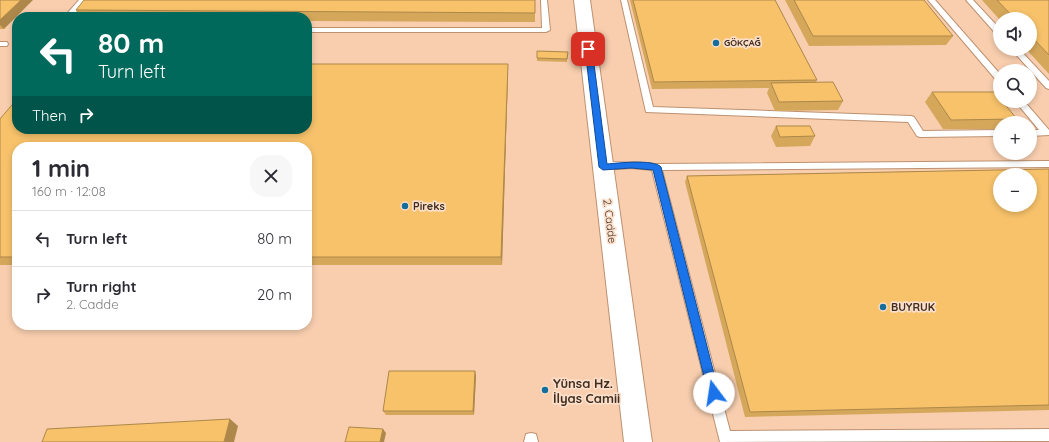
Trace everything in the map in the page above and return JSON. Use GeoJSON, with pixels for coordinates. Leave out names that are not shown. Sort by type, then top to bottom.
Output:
{"type":"FeatureCollection","features":[{"type":"Feature","properties":{"kind":"street","name":"2. Cadde"},"geometry":{"type":"LineString","coordinates":[[582,0],[638,442]]}},
{"type":"Feature","properties":{"kind":"lane"},"geometry":{"type":"LineString","coordinates":[[72,12],[83,0]]}},
{"type":"Feature","properties":{"kind":"lane"},"geometry":{"type":"LineString","coordinates":[[312,30],[546,30],[544,0]]}},
{"type":"Feature","properties":{"kind":"lane"},"geometry":{"type":"LineString","coordinates":[[624,0],[649,110],[911,119],[920,134],[993,133]]}},
{"type":"Feature","properties":{"kind":"lane"},"geometry":{"type":"LineString","coordinates":[[931,0],[993,71]]}},
{"type":"Feature","properties":{"kind":"lane"},"geometry":{"type":"LineString","coordinates":[[969,0],[993,26]]}},
{"type":"Feature","properties":{"kind":"lane"},"geometry":{"type":"LineString","coordinates":[[1021,56],[1049,86]]}},
{"type":"Feature","properties":{"kind":"lane"},"geometry":{"type":"LineString","coordinates":[[1025,108],[1032,116]]}},
{"type":"Feature","properties":{"kind":"lane"},"geometry":{"type":"LineString","coordinates":[[1037,122],[1046,133],[1037,133]]}},
{"type":"Feature","properties":{"kind":"lane"},"geometry":{"type":"LineString","coordinates":[[603,167],[631,165],[656,167],[1049,164]]}},
{"type":"Feature","properties":{"kind":"lane"},"geometry":{"type":"LineString","coordinates":[[656,167],[725,438],[1049,434]]}},
{"type":"Feature","properties":{"kind":"shaded area"},"geometry":{"type":"Polygon","coordinates":[[[0,0],[1049,0],[1049,442],[0,442],[0,0]]]}},
{"type":"Feature","properties":{"kind":"building"},"geometry":{"type":"Polygon","coordinates":[[[0,0],[21,0],[0,20],[0,0]]]}},
{"type":"Feature","properties":{"kind":"building"},"geometry":{"type":"Polygon","coordinates":[[[84,0],[535,0],[535,13],[76,10],[84,0]]]}},
{"type":"Feature","properties":{"kind":"building","name":"GÖKÇAĞ"},"geometry":{"type":"Polygon","coordinates":[[[633,0],[775,0],[817,80],[654,82],[633,0]]]}},
{"type":"Feature","properties":{"kind":"building"},"geometry":{"type":"Polygon","coordinates":[[[794,0],[924,0],[953,36],[813,36],[794,0]]]}},
{"type":"Feature","properties":{"kind":"building"},"geometry":{"type":"Polygon","coordinates":[[[997,0],[1049,0],[1049,55],[1037,42],[1037,12],[1008,12],[997,0]]]}},
{"type":"Feature","properties":{"kind":"building"},"geometry":{"type":"Polygon","coordinates":[[[537,51],[568,52],[567,59],[537,58],[537,51]]]}},
{"type":"Feature","properties":{"kind":"building","name":"Pireks"},"geometry":{"type":"Polygon","coordinates":[[[312,64],[508,64],[501,257],[312,257],[312,142],[12,142],[12,257],[0,257],[0,119],[12,105],[12,134],[312,134],[312,64]]]}},
{"type":"Feature","properties":{"kind":"building"},"geometry":{"type":"Polygon","coordinates":[[[833,82],[843,101],[779,102],[771,83],[833,82]]]}},
{"type":"Feature","properties":{"kind":"building"},"geometry":{"type":"Polygon","coordinates":[[[932,92],[993,92],[993,108],[1008,108],[1014,116],[993,116],[993,119],[951,120],[932,92]]]}},
{"type":"Feature","properties":{"kind":"building"},"geometry":{"type":"Polygon","coordinates":[[[776,126],[810,126],[815,136],[780,137],[776,126]]]}},
{"type":"Feature","properties":{"kind":"building","name":"BUYRUK"},"geometry":{"type":"Polygon","coordinates":[[[1037,169],[1049,169],[1049,405],[750,412],[687,176],[993,170],[993,212],[1037,212],[1037,169]]]}},
{"type":"Feature","properties":{"kind":"building"},"geometry":{"type":"Polygon","coordinates":[[[389,371],[475,371],[473,411],[383,411],[389,371]]]}},
{"type":"Feature","properties":{"kind":"building"},"geometry":{"type":"Polygon","coordinates":[[[230,419],[224,442],[42,442],[47,429],[230,419]]]}},
{"type":"Feature","properties":{"kind":"building"},"geometry":{"type":"Polygon","coordinates":[[[349,427],[383,429],[380,442],[345,442],[349,427]]]}},
{"type":"Feature","properties":{"kind":"place","name":"GÖKÇAĞ"},"geometry":{"type":"Point","coordinates":[716,43]}},
{"type":"Feature","properties":{"kind":"place","name":"Pireks"},"geometry":{"type":"Point","coordinates":[405,206]}},
{"type":"Feature","properties":{"kind":"place","name":"BUYRUK"},"geometry":{"type":"Point","coordinates":[883,307]}},
{"type":"Feature","properties":{"kind":"place","name":"Yünsa Hz. İlyas Camii"},"geometry":{"type":"Point","coordinates":[545,390]}},
{"type":"Feature","properties":{"kind":"route"},"geometry":{"type":"LineString","coordinates":[[588,49],[603,167],[631,165],[656,167],[714,393]]}}]}
